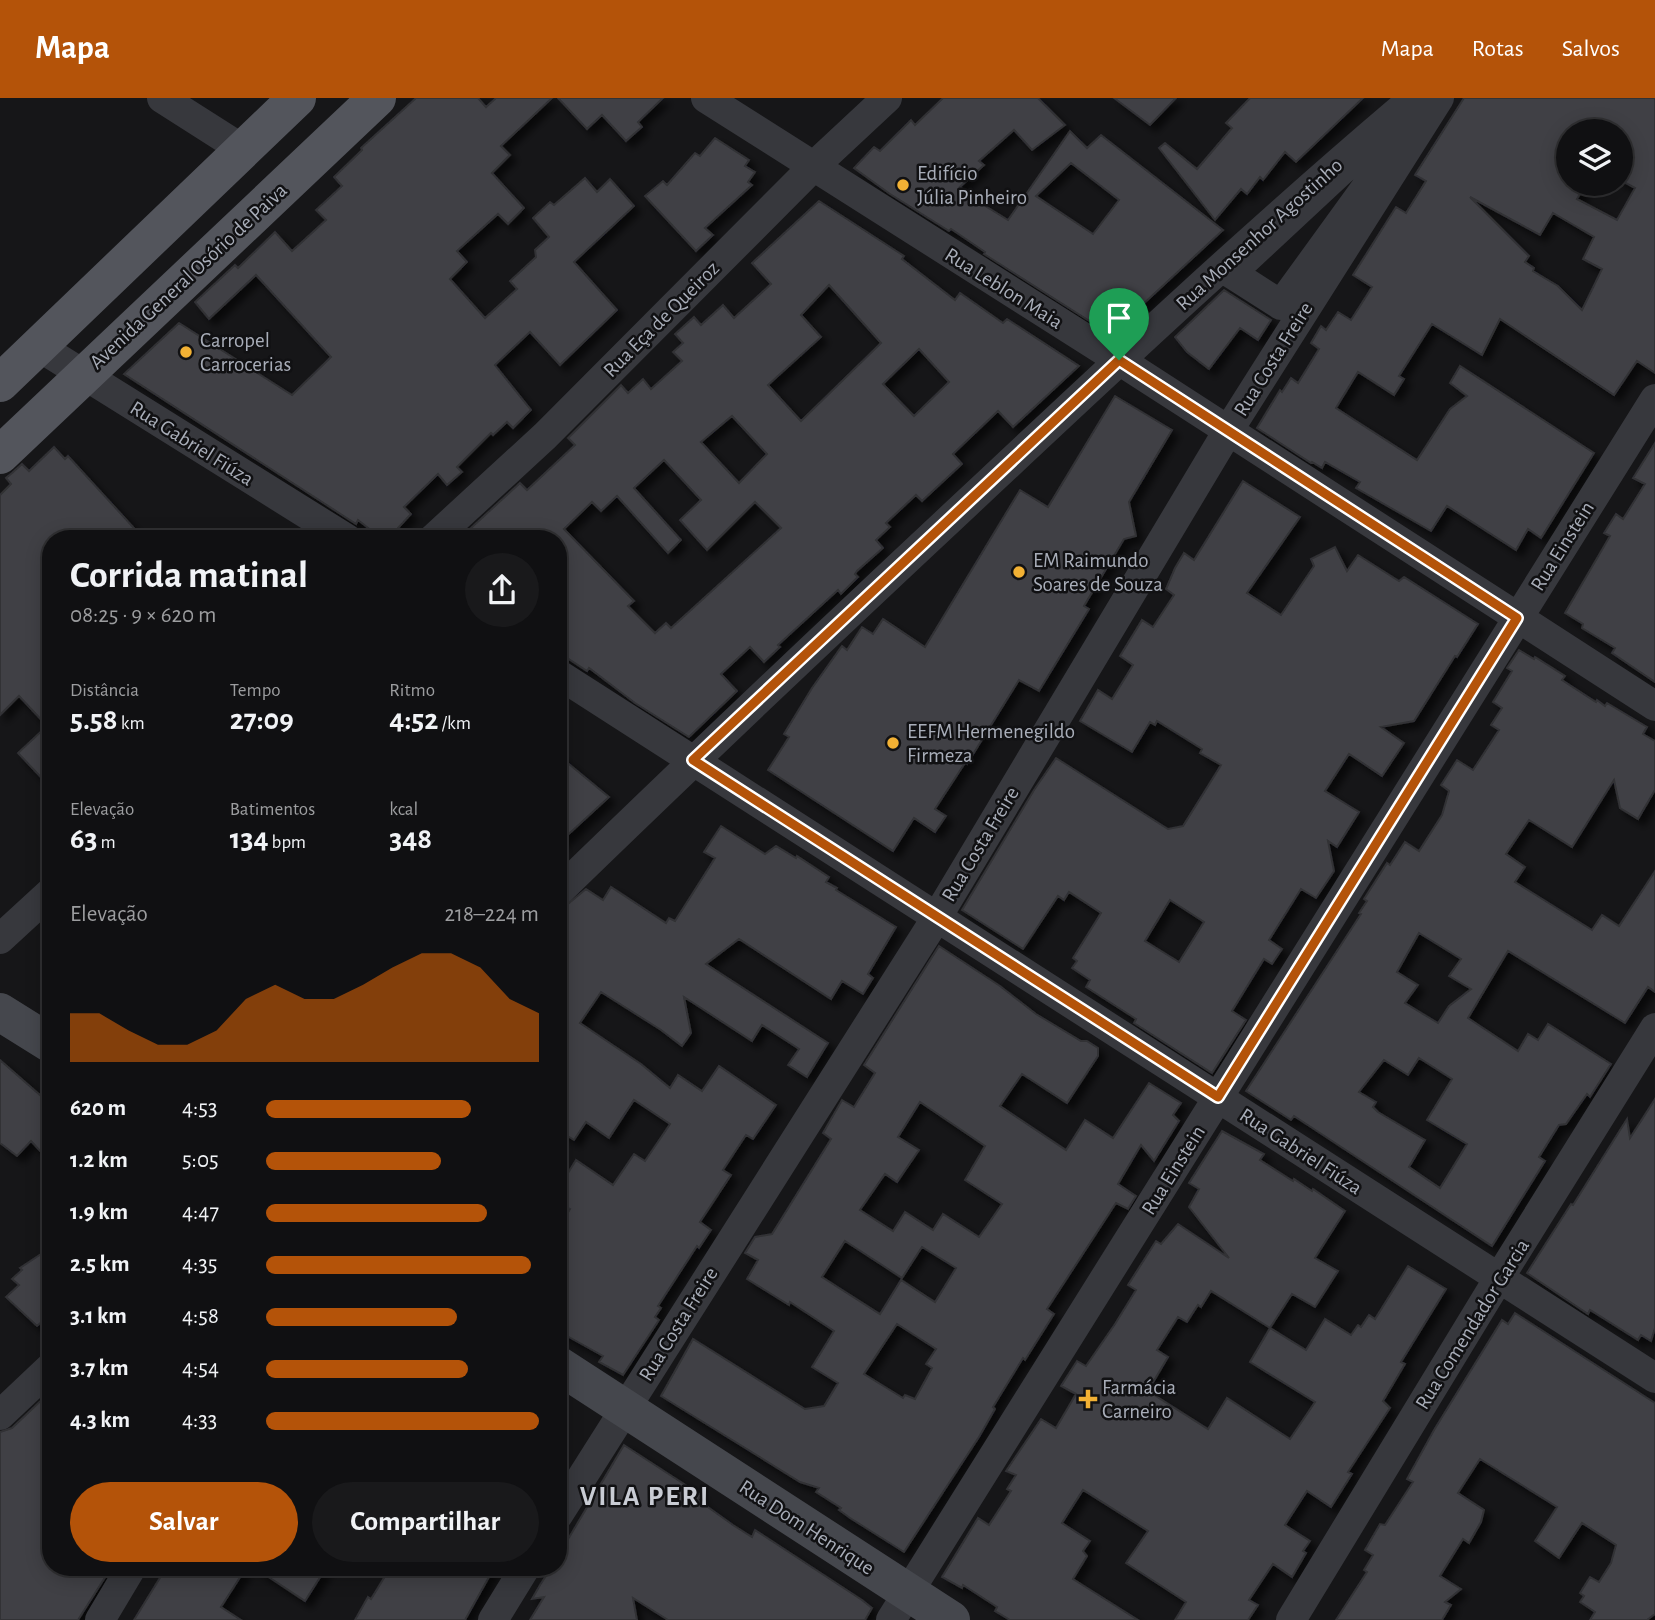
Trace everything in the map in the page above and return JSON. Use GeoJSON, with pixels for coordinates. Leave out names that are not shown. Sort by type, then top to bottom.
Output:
{"type":"FeatureCollection","features":[{"type":"Feature","properties":{"kind":"main road"},"geometry":{"type":"LineString","coordinates":[[0,383],[297,98]]}},
{"type":"Feature","properties":{"kind":"main road","name":"Avenida General Osório de Paiva"},"geometry":{"type":"LineString","coordinates":[[0,455],[377,98]]}},
{"type":"Feature","properties":{"kind":"street"},"geometry":{"type":"LineString","coordinates":[[162,98],[242,149]]}},
{"type":"Feature","properties":{"kind":"street","name":"Rua Leblon Maia"},"geometry":{"type":"LineString","coordinates":[[706,98],[1119,360],[1655,706]]}},
{"type":"Feature","properties":{"kind":"street","name":"Rua Eça de Queiroz"},"geometry":{"type":"LineString","coordinates":[[443,530],[545,436],[813,167],[887,98]]}},
{"type":"Feature","properties":{"kind":"street","name":"Rua Monsenhor Agostinho"},"geometry":{"type":"LineString","coordinates":[[567,882],[693,760],[1119,360],[1287,207],[1413,98]]}},
{"type":"Feature","properties":{"kind":"street","name":"Rua Costa Freire"},"geometry":{"type":"LineString","coordinates":[[567,1500],[937,916],[1228,431],[1439,98]]}},
{"type":"Feature","properties":{"kind":"street"},"geometry":{"type":"LineString","coordinates":[[1384,134],[1392,136],[1394,149],[1281,306],[1231,273],[1377,137],[1384,134]]}},
{"type":"Feature","properties":{"kind":"street","name":"Rua Gabriel Fiúza"},"geometry":{"type":"LineString","coordinates":[[38,346],[332,530]]}},
{"type":"Feature","properties":{"kind":"street","name":"Rua Einstein"},"geometry":{"type":"LineString","coordinates":[[900,1607],[1655,399]]}},
{"type":"Feature","properties":{"kind":"street","name":"Rua Gabriel Fiúza"},"geometry":{"type":"LineString","coordinates":[[567,680],[1655,1378]]}},
{"type":"Feature","properties":{"kind":"street"},"geometry":{"type":"LineString","coordinates":[[0,939],[42,900]]}},
{"type":"Feature","properties":{"kind":"street"},"geometry":{"type":"LineString","coordinates":[[0,1012],[42,1039]]}},
{"type":"Feature","properties":{"kind":"street","name":"Rua Comendador Garcia"},"geometry":{"type":"LineString","coordinates":[[1291,1620],[1655,1028]]}},
{"type":"Feature","properties":{"kind":"street","name":"Rua Dom Henrique"},"geometry":{"type":"LineString","coordinates":[[567,1371],[625,1407],[900,1607],[951,1620]]}},
{"type":"Feature","properties":{"kind":"street"},"geometry":{"type":"LineString","coordinates":[[0,1415],[42,1375]]}},
{"type":"Feature","properties":{"kind":"street"},"geometry":{"type":"LineString","coordinates":[[100,1620],[126,1576]]}},
{"type":"Feature","properties":{"kind":"street"},"geometry":{"type":"LineString","coordinates":[[493,1620],[520,1576]]}},
{"type":"Feature","properties":{"kind":"building"},"geometry":{"type":"Polygon","coordinates":[[[416,98],[478,98],[486,107],[496,98],[552,98],[501,146],[510,155],[492,173],[524,208],[508,224],[498,214],[457,251],[467,262],[450,279],[485,318],[517,289],[510,281],[536,257],[535,250],[549,237],[533,218],[550,202],[554,205],[585,178],[597,192],[610,179],[634,206],[574,262],[617,310],[560,365],[530,332],[495,365],[531,410],[513,428],[507,422],[493,435],[491,433],[457,467],[462,472],[447,485],[438,474],[404,507],[411,514],[396,530],[371,530],[358,520],[356,524],[124,374],[179,323],[292,395],[331,357],[256,275],[209,319],[195,302],[235,265],[238,268],[275,232],[292,251],[326,220],[316,210],[342,186],[334,177],[361,148],[416,98]]]}},
{"type":"Feature","properties":{"kind":"building"},"geometry":{"type":"Polygon","coordinates":[[[558,98],[663,98],[638,122],[642,127],[626,141],[602,115],[587,129],[558,98]]]}},
{"type":"Feature","properties":{"kind":"building"},"geometry":{"type":"Polygon","coordinates":[[[943,98],[1038,98],[1065,125],[1032,150],[1014,130],[979,161],[984,165],[960,187],[971,197],[1008,220],[1070,131],[1087,148],[1101,135],[1223,230],[1140,307],[1142,308],[1113,336],[984,254],[985,252],[951,229],[949,231],[890,194],[854,168],[874,147],[880,151],[911,120],[915,125],[943,98]],[[1071,163],[1036,196],[1093,234],[1119,200],[1071,163]]]}},
{"type":"Feature","properties":{"kind":"building"},"geometry":{"type":"Polygon","coordinates":[[[1114,98],[1176,98],[1150,125],[1114,98]]]}},
{"type":"Feature","properties":{"kind":"building"},"geometry":{"type":"Polygon","coordinates":[[[1250,98],[1363,98],[1296,162],[1285,152],[1263,180],[1260,177],[1247,194],[1241,189],[1215,220],[1159,148],[1165,143],[1197,169],[1232,128],[1226,123],[1250,98]]]}},
{"type":"Feature","properties":{"kind":"building"},"geometry":{"type":"Polygon","coordinates":[[[1464,98],[1655,98],[1655,373],[1637,361],[1614,395],[1500,319],[1482,355],[1432,324],[1399,376],[1404,379],[1394,395],[1358,372],[1336,408],[1417,460],[1450,409],[1467,396],[1450,383],[1460,366],[1594,453],[1541,538],[1528,529],[1516,550],[1447,506],[1431,531],[1356,488],[1360,482],[1325,462],[1322,468],[1311,463],[1257,428],[1280,390],[1282,392],[1291,378],[1298,383],[1319,349],[1311,343],[1321,326],[1326,330],[1338,312],[1351,320],[1372,287],[1353,275],[1396,207],[1406,213],[1426,181],[1415,175],[1464,98]],[[1470,197],[1529,256],[1525,262],[1534,268],[1533,271],[1558,286],[1582,310],[1602,269],[1583,259],[1594,237],[1553,213],[1540,235],[1470,197]]]}},
{"type":"Feature","properties":{"kind":"building"},"geometry":{"type":"Polygon","coordinates":[[[715,138],[749,160],[745,166],[755,172],[748,182],[752,185],[705,228],[713,235],[696,251],[645,196],[663,181],[667,185],[695,153],[700,156],[715,138]]]}},
{"type":"Feature","properties":{"kind":"building"},"geometry":{"type":"Polygon","coordinates":[[[819,201],[904,256],[902,259],[955,300],[960,293],[1003,323],[1007,319],[1079,366],[1013,427],[998,411],[953,454],[962,464],[922,501],[916,495],[886,523],[890,527],[876,540],[883,548],[857,571],[855,574],[858,577],[841,594],[838,590],[778,645],[780,647],[764,662],[750,647],[721,674],[737,691],[689,737],[635,703],[589,668],[587,671],[567,658],[567,532],[634,601],[628,606],[655,633],[666,623],[671,628],[781,528],[755,502],[707,550],[680,520],[701,500],[664,460],[634,488],[681,540],[668,553],[617,496],[601,511],[592,502],[565,530],[469,530],[520,483],[527,490],[575,445],[568,438],[621,385],[628,393],[643,379],[651,389],[682,361],[673,352],[683,343],[675,334],[694,317],[701,325],[723,305],[734,318],[771,284],[752,263],[819,201]],[[829,285],[801,315],[821,337],[768,385],[801,421],[881,343],[829,285]],[[919,349],[883,384],[914,416],[949,382],[919,349]],[[732,416],[701,442],[739,483],[767,454],[732,416]]]}},
{"type":"Feature","properties":{"kind":"building"},"geometry":{"type":"Polygon","coordinates":[[[1224,290],[1271,320],[1258,340],[1240,328],[1209,369],[1187,352],[1175,337],[1224,290]]]}},
{"type":"Feature","properties":{"kind":"building"},"geometry":{"type":"Polygon","coordinates":[[[1115,396],[1172,430],[1129,502],[1136,536],[1124,539],[1084,606],[1089,609],[1039,691],[1019,680],[967,764],[965,763],[935,809],[946,816],[935,832],[914,818],[893,851],[768,770],[789,737],[784,734],[812,688],[842,646],[847,650],[862,627],[873,634],[883,619],[925,647],[1020,490],[1048,507],[1115,396]]]}},
{"type":"Feature","properties":{"kind":"building"},"geometry":{"type":"Polygon","coordinates":[[[1655,443],[1655,682],[1612,653],[1615,648],[1582,628],[1583,624],[1565,613],[1610,536],[1604,533],[1616,514],[1623,519],[1645,484],[1633,478],[1655,443]]]}},
{"type":"Feature","properties":{"kind":"building"},"geometry":{"type":"Polygon","coordinates":[[[54,447],[65,459],[68,456],[136,530],[42,530],[42,721],[19,696],[0,715],[0,495],[11,484],[6,478],[22,464],[29,471],[54,447]]]}},
{"type":"Feature","properties":{"kind":"building"},"geometry":{"type":"Polygon","coordinates":[[[1243,481],[1300,517],[1247,593],[1281,615],[1314,566],[1311,559],[1335,547],[1347,571],[1358,555],[1399,581],[1404,577],[1478,624],[1414,721],[1381,727],[1404,743],[1382,776],[1349,754],[1325,791],[1359,812],[1337,847],[1328,841],[1334,871],[1316,898],[1301,889],[1269,940],[1282,949],[1272,964],[1264,959],[1232,1011],[1246,1020],[1212,1073],[1134,1023],[1136,1019],[1086,987],[1090,980],[1072,968],[1077,961],[1073,958],[1101,913],[1069,892],[1064,900],[1058,896],[1023,949],[962,910],[1056,758],[1168,829],[1183,826],[1221,765],[1200,753],[1202,749],[1157,721],[1155,725],[1150,722],[1132,752],[1080,721],[1098,690],[1112,699],[1133,665],[1120,656],[1142,620],[1153,627],[1174,595],[1166,589],[1184,553],[1194,560],[1243,481]],[[1170,900],[1145,941],[1179,962],[1204,922],[1170,900]]]}},
{"type":"Feature","properties":{"kind":"building"},"geometry":{"type":"Polygon","coordinates":[[[1519,650],[1534,659],[1535,657],[1565,676],[1562,680],[1596,702],[1597,700],[1605,706],[1607,703],[1647,727],[1643,734],[1655,741],[1655,790],[1638,819],[1620,808],[1614,780],[1572,847],[1529,820],[1506,854],[1525,867],[1515,882],[1592,930],[1602,915],[1619,926],[1655,871],[1655,992],[1648,987],[1625,1023],[1508,951],[1468,1018],[1518,1051],[1528,1034],[1538,1040],[1548,1024],[1611,1064],[1590,1097],[1587,1094],[1566,1124],[1559,1125],[1539,1157],[1545,1161],[1492,1246],[1294,1116],[1291,1120],[1246,1091],[1361,914],[1359,913],[1367,901],[1364,899],[1387,863],[1390,865],[1405,842],[1419,851],[1442,815],[1449,791],[1441,785],[1457,760],[1473,770],[1499,730],[1491,725],[1502,708],[1493,702],[1512,671],[1507,668],[1519,650]],[[1419,933],[1397,972],[1418,985],[1405,1003],[1438,1023],[1449,1006],[1471,989],[1449,976],[1461,959],[1419,933]],[[1419,1058],[1408,1075],[1384,1060],[1359,1092],[1376,1102],[1373,1107],[1378,1112],[1425,1140],[1409,1167],[1440,1188],[1467,1144],[1427,1120],[1452,1079],[1419,1058]]]}},
{"type":"Feature","properties":{"kind":"building"},"geometry":{"type":"Polygon","coordinates":[[[42,731],[42,778],[18,753],[42,731]]]}},
{"type":"Feature","properties":{"kind":"building"},"geometry":{"type":"Polygon","coordinates":[[[567,762],[609,797],[567,836],[567,762]]]}},
{"type":"Feature","properties":{"kind":"building"},"geometry":{"type":"Polygon","coordinates":[[[721,826],[765,854],[776,846],[829,877],[826,882],[837,888],[836,890],[896,927],[868,974],[873,978],[863,994],[842,981],[831,999],[739,939],[706,964],[828,1043],[807,1077],[788,1065],[799,1049],[762,1025],[752,1041],[684,997],[691,1033],[682,1046],[601,992],[580,1023],[641,1064],[670,1088],[678,1075],[702,1091],[719,1066],[776,1105],[753,1139],[746,1135],[723,1170],[731,1175],[700,1222],[711,1230],[699,1248],[697,1246],[658,1306],[661,1308],[655,1317],[659,1320],[623,1375],[599,1362],[603,1356],[567,1336],[567,1214],[570,1209],[567,1207],[567,1174],[576,1160],[613,1185],[634,1154],[645,1161],[670,1124],[634,1100],[609,1138],[586,1122],[574,1140],[567,1136],[567,905],[586,889],[603,900],[611,887],[666,923],[669,918],[675,921],[715,858],[704,852],[721,826]]]}},
{"type":"Feature","properties":{"kind":"building"},"geometry":{"type":"Polygon","coordinates":[[[939,946],[1000,986],[1036,1014],[1098,1048],[1098,1056],[1067,1103],[1022,1074],[1000,1106],[1066,1150],[1085,1120],[1113,1138],[1149,1083],[1181,1103],[1173,1115],[1179,1121],[1154,1161],[1141,1145],[1118,1184],[1136,1196],[1128,1209],[1116,1203],[1047,1309],[1054,1314],[1025,1360],[1023,1358],[993,1407],[995,1409],[979,1437],[904,1552],[839,1510],[841,1508],[816,1492],[819,1488],[800,1482],[661,1396],[693,1339],[805,1409],[824,1406],[838,1383],[812,1367],[834,1331],[790,1302],[789,1305],[747,1279],[758,1260],[745,1253],[755,1237],[772,1234],[831,1139],[823,1133],[842,1100],[854,1107],[875,1073],[864,1065],[939,946]],[[920,1102],[898,1137],[919,1150],[897,1182],[885,1174],[860,1210],[893,1231],[905,1212],[933,1230],[943,1214],[979,1237],[1002,1204],[965,1180],[985,1146],[920,1102]],[[845,1241],[822,1277],[880,1314],[901,1280],[935,1302],[956,1268],[922,1247],[902,1278],[845,1241]],[[897,1324],[864,1374],[903,1398],[905,1395],[915,1399],[932,1368],[926,1364],[936,1349],[897,1324]]]}},
{"type":"Feature","properties":{"kind":"building"},"geometry":{"type":"Polygon","coordinates":[[[0,1060],[40,1095],[42,1093],[42,1153],[31,1141],[17,1156],[0,1143],[0,1060]]]}},
{"type":"Feature","properties":{"kind":"building"},"geometry":{"type":"Polygon","coordinates":[[[1655,1099],[1655,1328],[1651,1341],[1641,1335],[1638,1340],[1590,1310],[1588,1314],[1527,1273],[1627,1119],[1630,1138],[1655,1099]]]}},
{"type":"Feature","properties":{"kind":"building"},"geometry":{"type":"Polygon","coordinates":[[[1222,1131],[1264,1154],[1260,1160],[1293,1181],[1294,1179],[1312,1191],[1313,1189],[1345,1211],[1315,1258],[1338,1271],[1315,1307],[1292,1294],[1270,1328],[1306,1350],[1325,1319],[1351,1335],[1369,1315],[1375,1319],[1408,1266],[1446,1289],[1401,1362],[1405,1364],[1383,1401],[1390,1408],[1348,1472],[1352,1474],[1331,1507],[1307,1491],[1285,1525],[1310,1541],[1303,1551],[1306,1553],[1292,1577],[1273,1564],[1249,1600],[1258,1605],[1248,1620],[1175,1620],[1186,1602],[1126,1563],[1148,1531],[1083,1490],[1062,1523],[1090,1541],[1083,1551],[1087,1556],[1073,1579],[1138,1620],[1010,1620],[995,1611],[997,1607],[963,1585],[962,1588],[942,1577],[978,1518],[989,1525],[1011,1491],[1007,1489],[1016,1475],[1006,1471],[1041,1419],[1056,1428],[1076,1394],[1061,1386],[1077,1361],[1086,1366],[1115,1324],[1136,1290],[1128,1285],[1156,1241],[1161,1244],[1178,1224],[1229,1258],[1189,1207],[1199,1189],[1189,1183],[1222,1131]],[[1211,1291],[1187,1322],[1178,1317],[1157,1350],[1168,1357],[1148,1391],[1208,1429],[1227,1398],[1290,1439],[1315,1402],[1250,1362],[1270,1328],[1211,1291]]]}},
{"type":"Feature","properties":{"kind":"building"},"geometry":{"type":"Polygon","coordinates":[[[42,1255],[42,1322],[37,1326],[6,1297],[19,1285],[12,1279],[22,1270],[20,1268],[42,1255]]]}},
{"type":"Feature","properties":{"kind":"building"},"geometry":{"type":"Polygon","coordinates":[[[1515,1313],[1655,1403],[1655,1614],[1647,1620],[1590,1620],[1595,1612],[1580,1602],[1584,1596],[1580,1593],[1590,1577],[1599,1582],[1611,1563],[1616,1545],[1582,1523],[1559,1558],[1535,1541],[1557,1507],[1480,1459],[1458,1493],[1484,1510],[1481,1522],[1469,1543],[1463,1539],[1440,1576],[1461,1589],[1445,1602],[1451,1605],[1442,1620],[1336,1620],[1367,1572],[1364,1570],[1373,1555],[1365,1550],[1380,1524],[1385,1525],[1413,1482],[1407,1479],[1434,1430],[1502,1320],[1508,1324],[1515,1313]]]}},
{"type":"Feature","properties":{"kind":"building"},"geometry":{"type":"Polygon","coordinates":[[[42,1400],[42,1576],[106,1576],[78,1620],[0,1620],[0,1432],[12,1428],[42,1400]]]}},
{"type":"Feature","properties":{"kind":"building"},"geometry":{"type":"Polygon","coordinates":[[[624,1445],[701,1495],[698,1500],[733,1525],[752,1537],[755,1530],[872,1608],[865,1620],[668,1620],[633,1598],[637,1620],[530,1620],[544,1597],[532,1599],[546,1576],[567,1576],[567,1541],[624,1445]]]}},
{"type":"Feature","properties":{"kind":"building"},"geometry":{"type":"Polygon","coordinates":[[[161,1576],[241,1576],[221,1607],[241,1620],[134,1620],[161,1576]]]}},
{"type":"Feature","properties":{"kind":"building"},"geometry":{"type":"Polygon","coordinates":[[[267,1576],[321,1576],[305,1601],[267,1576]]]}},
{"type":"Feature","properties":{"kind":"building"},"geometry":{"type":"Polygon","coordinates":[[[385,1576],[490,1576],[465,1620],[355,1620],[368,1597],[371,1599],[385,1576]]]}},
{"type":"Feature","properties":{"kind":"place","name":"Edifício Júlia Pinheiro"},"geometry":{"type":"Point","coordinates":[903,185]}},
{"type":"Feature","properties":{"kind":"place","name":"Carropel Carrocerias"},"geometry":{"type":"Point","coordinates":[186,352]}},
{"type":"Feature","properties":{"kind":"place","name":"EM Raimundo Soares de Souza"},"geometry":{"type":"Point","coordinates":[1019,572]}},
{"type":"Feature","properties":{"kind":"place","name":"EEFM Hermenegildo Firmeza"},"geometry":{"type":"Point","coordinates":[893,743]}},
{"type":"Feature","properties":{"kind":"place","name":"Farmácia Carneiro"},"geometry":{"type":"Point","coordinates":[1088,1399]}},
{"type":"Feature","properties":{"kind":"district","name":"VILA PERI"},"geometry":{"type":"Point","coordinates":[645,1495]}},
{"type":"Feature","properties":{"kind":"route"},"geometry":{"type":"LineString","coordinates":[[1119,360],[1517,618],[1218,1097],[693,760],[1119,360]]}}]}
